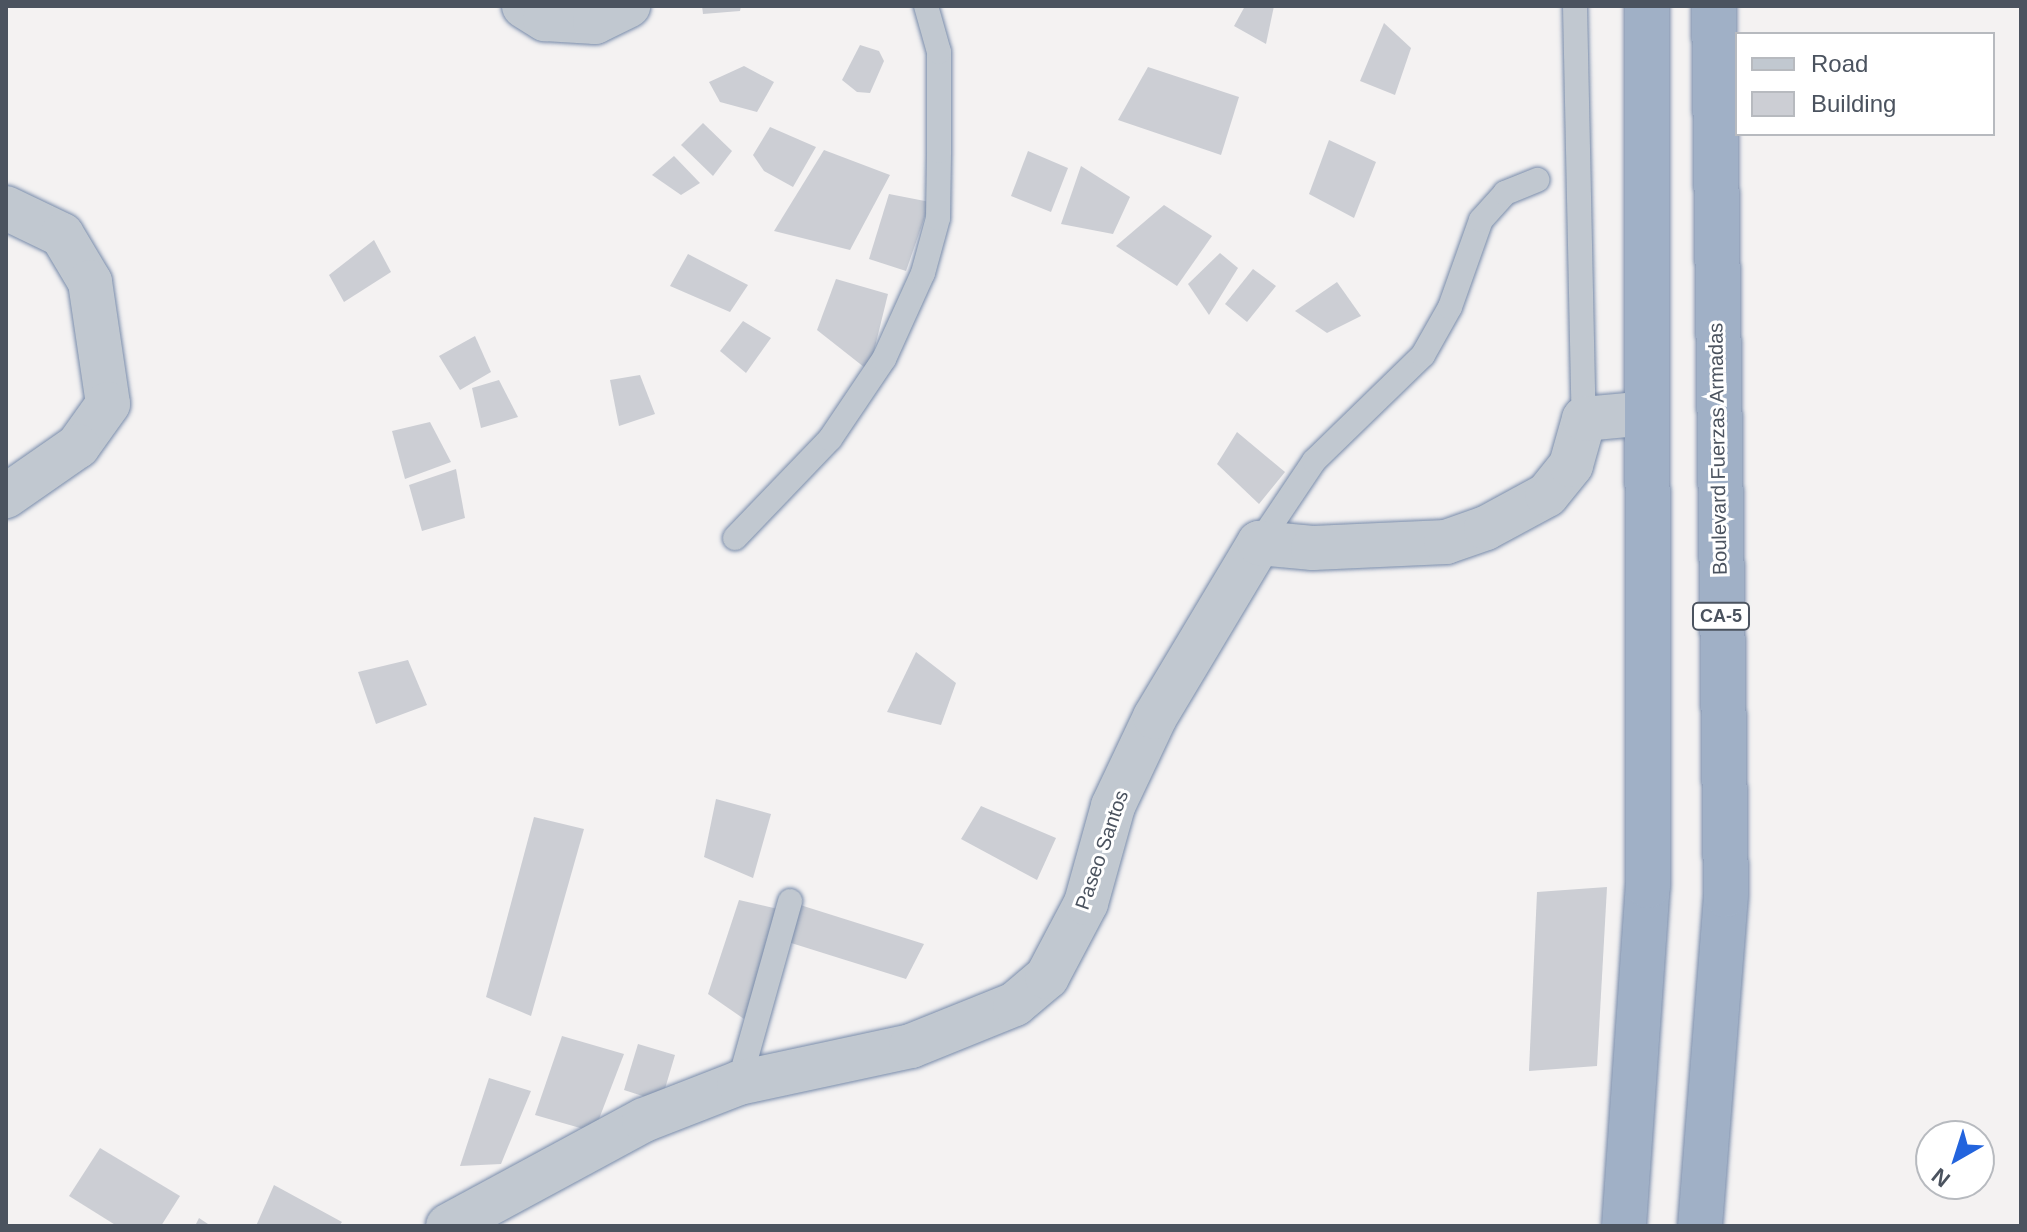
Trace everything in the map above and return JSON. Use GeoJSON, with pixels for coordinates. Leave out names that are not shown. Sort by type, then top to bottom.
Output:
{"type":"FeatureCollection","features":[{"type":"Feature","properties":{"kind":"highway"},"geometry":{"type":"LineString","coordinates":[[1624,1226],[1648,886],[1647,6]]}},
{"type":"Feature","properties":{"kind":"highway","name":"Boulevard Fuerzas Armadas"},"geometry":{"type":"LineString","coordinates":[[1700,1226],[1726,895],[1714,6]]}},
{"type":"Feature","properties":{"kind":"street"},"geometry":{"type":"LineString","coordinates":[[524,6],[545,19],[595,22],[628,6]]}},
{"type":"Feature","properties":{"kind":"street"},"geometry":{"type":"LineString","coordinates":[[6,208],[62,235],[90,282],[108,404],[78,446],[6,496]]}},
{"type":"Feature","properties":{"kind":"street"},"geometry":{"type":"LineString","coordinates":[[1259,543],[1313,548],[1446,542],[1486,528],[1547,495],[1571,465],[1584,419],[1647,413]]}},
{"type":"Feature","properties":{"kind":"street","name":"Paseo Santos"},"geometry":{"type":"LineString","coordinates":[[448,1226],[644,1120],[739,1083],[911,1046],[1015,1004],[1047,977],[1086,903],[1113,806],[1155,717],[1259,543]]}},
{"type":"Feature","properties":{"kind":"lane"},"geometry":{"type":"LineString","coordinates":[[735,538],[830,439],[884,359],[923,273],[938,218],[939,151],[939,52],[926,6]]}},
{"type":"Feature","properties":{"kind":"lane"},"geometry":{"type":"LineString","coordinates":[[1575,6],[1584,419]]}},
{"type":"Feature","properties":{"kind":"lane"},"geometry":{"type":"LineString","coordinates":[[1259,543],[1314,461],[1423,355],[1450,307],[1481,220],[1505,193],[1538,180]]}},
{"type":"Feature","properties":{"kind":"lane"},"geometry":{"type":"LineString","coordinates":[[739,1083],[790,901]]}},
{"type":"Feature","properties":{"kind":"building"},"geometry":{"type":"Polygon","coordinates":[[[702,6],[741,6],[740,11],[703,14],[702,6]]]}},
{"type":"Feature","properties":{"kind":"building"},"geometry":{"type":"Polygon","coordinates":[[[1245,6],[1274,6],[1266,44],[1234,26],[1245,6]]]}},
{"type":"Feature","properties":{"kind":"building"},"geometry":{"type":"Polygon","coordinates":[[[1384,23],[1411,48],[1395,95],[1360,81],[1384,23]]]}},
{"type":"Feature","properties":{"kind":"building"},"geometry":{"type":"Polygon","coordinates":[[[860,45],[879,51],[884,61],[870,93],[857,92],[842,80],[860,45]]]}},
{"type":"Feature","properties":{"kind":"building"},"geometry":{"type":"Polygon","coordinates":[[[744,66],[774,82],[757,112],[720,102],[709,82],[744,66]]]}},
{"type":"Feature","properties":{"kind":"building"},"geometry":{"type":"Polygon","coordinates":[[[1148,67],[1239,97],[1221,155],[1118,120],[1148,67]]]}},
{"type":"Feature","properties":{"kind":"building"},"geometry":{"type":"Polygon","coordinates":[[[703,123],[732,151],[713,176],[681,145],[703,123]]]}},
{"type":"Feature","properties":{"kind":"building"},"geometry":{"type":"Polygon","coordinates":[[[770,127],[816,147],[793,187],[764,171],[753,155],[770,127]]]}},
{"type":"Feature","properties":{"kind":"building"},"geometry":{"type":"Polygon","coordinates":[[[1329,140],[1376,162],[1354,218],[1309,194],[1329,140]]]}},
{"type":"Feature","properties":{"kind":"building"},"geometry":{"type":"Polygon","coordinates":[[[824,150],[890,175],[850,250],[774,231],[824,150]]]}},
{"type":"Feature","properties":{"kind":"building"},"geometry":{"type":"Polygon","coordinates":[[[1028,151],[1068,168],[1051,212],[1011,196],[1028,151]]]}},
{"type":"Feature","properties":{"kind":"building"},"geometry":{"type":"Polygon","coordinates":[[[674,156],[700,183],[681,195],[652,175],[674,156]]]}},
{"type":"Feature","properties":{"kind":"building"},"geometry":{"type":"Polygon","coordinates":[[[1081,166],[1130,197],[1113,234],[1061,224],[1081,166]]]}},
{"type":"Feature","properties":{"kind":"building"},"geometry":{"type":"Polygon","coordinates":[[[889,194],[930,202],[906,271],[869,259],[889,194]]]}},
{"type":"Feature","properties":{"kind":"building"},"geometry":{"type":"Polygon","coordinates":[[[1164,205],[1212,236],[1177,286],[1116,246],[1164,205]]]}},
{"type":"Feature","properties":{"kind":"building"},"geometry":{"type":"Polygon","coordinates":[[[374,240],[391,272],[344,302],[329,275],[374,240]]]}},
{"type":"Feature","properties":{"kind":"building"},"geometry":{"type":"Polygon","coordinates":[[[1220,253],[1238,268],[1209,315],[1188,284],[1220,253]]]}},
{"type":"Feature","properties":{"kind":"building"},"geometry":{"type":"Polygon","coordinates":[[[688,254],[748,285],[730,312],[670,286],[688,254]]]}},
{"type":"Feature","properties":{"kind":"building"},"geometry":{"type":"Polygon","coordinates":[[[1253,269],[1276,286],[1247,322],[1225,304],[1253,269]]]}},
{"type":"Feature","properties":{"kind":"building"},"geometry":{"type":"Polygon","coordinates":[[[836,279],[888,294],[869,371],[817,330],[836,279]]]}},
{"type":"Feature","properties":{"kind":"building"},"geometry":{"type":"Polygon","coordinates":[[[1337,282],[1361,316],[1327,333],[1295,311],[1337,282]]]}},
{"type":"Feature","properties":{"kind":"building"},"geometry":{"type":"Polygon","coordinates":[[[743,321],[771,338],[746,373],[720,351],[743,321]]]}},
{"type":"Feature","properties":{"kind":"building"},"geometry":{"type":"Polygon","coordinates":[[[475,336],[491,372],[460,390],[439,356],[475,336]]]}},
{"type":"Feature","properties":{"kind":"building"},"geometry":{"type":"Polygon","coordinates":[[[640,375],[655,414],[619,426],[610,380],[640,375]]]}},
{"type":"Feature","properties":{"kind":"building"},"geometry":{"type":"Polygon","coordinates":[[[499,380],[518,417],[481,428],[472,388],[499,380]]]}},
{"type":"Feature","properties":{"kind":"building"},"geometry":{"type":"Polygon","coordinates":[[[430,422],[451,462],[405,479],[392,431],[430,422]]]}},
{"type":"Feature","properties":{"kind":"building"},"geometry":{"type":"Polygon","coordinates":[[[1237,432],[1285,472],[1259,504],[1217,464],[1237,432]]]}},
{"type":"Feature","properties":{"kind":"building"},"geometry":{"type":"Polygon","coordinates":[[[456,469],[465,518],[422,531],[409,485],[456,469]]]}},
{"type":"Feature","properties":{"kind":"building"},"geometry":{"type":"Polygon","coordinates":[[[916,652],[956,683],[941,725],[887,712],[916,652]]]}},
{"type":"Feature","properties":{"kind":"building"},"geometry":{"type":"Polygon","coordinates":[[[408,660],[427,705],[376,724],[358,672],[408,660]]]}},
{"type":"Feature","properties":{"kind":"building"},"geometry":{"type":"Polygon","coordinates":[[[716,799],[771,814],[753,878],[704,857],[716,799]]]}},
{"type":"Feature","properties":{"kind":"building"},"geometry":{"type":"Polygon","coordinates":[[[981,806],[1056,838],[1037,880],[961,839],[981,806]]]}},
{"type":"Feature","properties":{"kind":"building"},"geometry":{"type":"Polygon","coordinates":[[[534,817],[584,829],[531,1016],[486,997],[534,817]]]}},
{"type":"Feature","properties":{"kind":"building"},"geometry":{"type":"Polygon","coordinates":[[[1607,887],[1597,1066],[1529,1071],[1537,892],[1607,887]]]}},
{"type":"Feature","properties":{"kind":"building"},"geometry":{"type":"Polygon","coordinates":[[[739,900],[778,909],[744,1019],[708,994],[739,900]]]}},
{"type":"Feature","properties":{"kind":"building"},"geometry":{"type":"Polygon","coordinates":[[[797,904],[924,944],[906,979],[788,942],[797,904]]]}},
{"type":"Feature","properties":{"kind":"building"},"geometry":{"type":"Polygon","coordinates":[[[562,1036],[624,1054],[594,1132],[535,1115],[562,1036]]]}},
{"type":"Feature","properties":{"kind":"building"},"geometry":{"type":"Polygon","coordinates":[[[638,1044],[675,1055],[661,1102],[624,1090],[638,1044]]]}},
{"type":"Feature","properties":{"kind":"building"},"geometry":{"type":"Polygon","coordinates":[[[489,1078],[531,1091],[501,1164],[460,1166],[489,1078]]]}},
{"type":"Feature","properties":{"kind":"building"},"geometry":{"type":"Polygon","coordinates":[[[100,1148],[180,1196],[161,1226],[117,1226],[69,1196],[100,1148]]]}},
{"type":"Feature","properties":{"kind":"building"},"geometry":{"type":"Polygon","coordinates":[[[274,1185],[342,1222],[339,1226],[256,1226],[274,1185]]]}},
{"type":"Feature","properties":{"kind":"building"},"geometry":{"type":"Polygon","coordinates":[[[199,1218],[211,1226],[195,1226],[199,1218]]]}}]}
